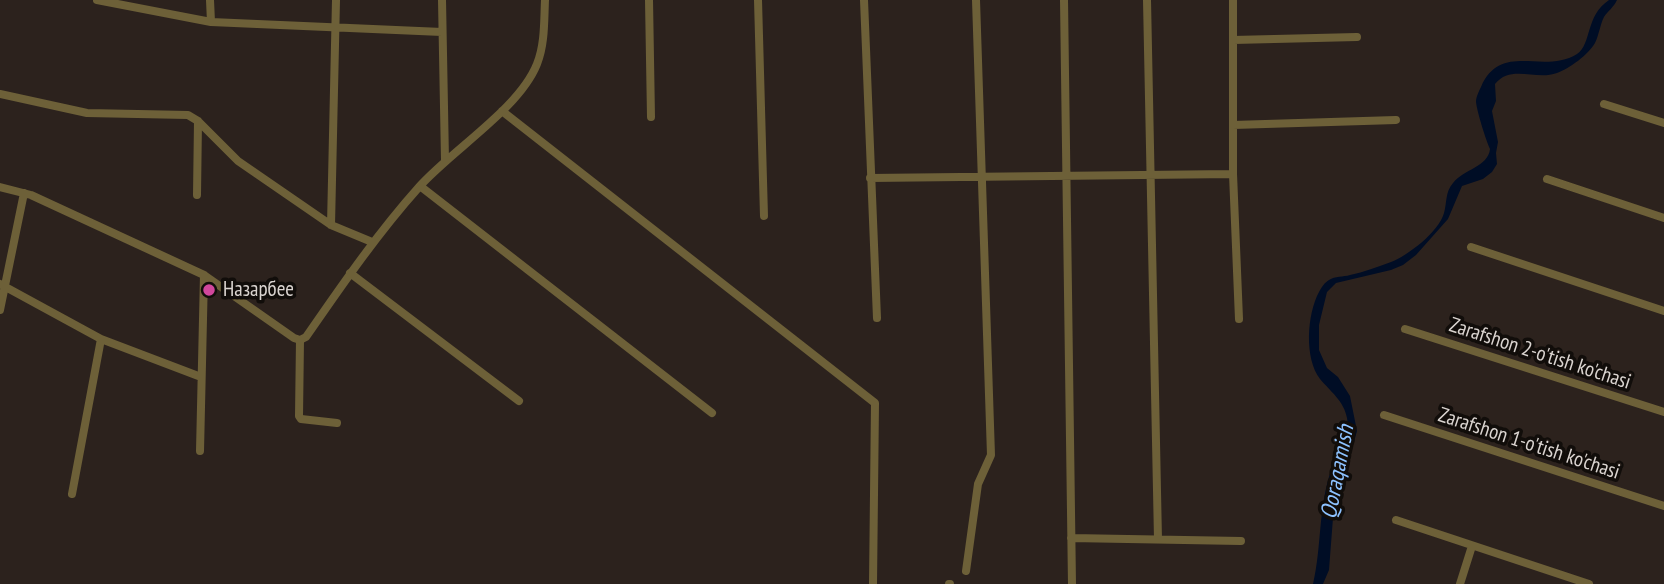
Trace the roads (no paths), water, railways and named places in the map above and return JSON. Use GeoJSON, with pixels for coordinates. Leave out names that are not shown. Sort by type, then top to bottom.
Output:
{"type":"FeatureCollection","features":[{"type":"Feature","properties":{"kind":"street"},"geometry":{"type":"LineString","coordinates":[[97,0],[211,22],[442,32]]}},
{"type":"Feature","properties":{"kind":"street"},"geometry":{"type":"LineString","coordinates":[[211,0],[211,22]]}},
{"type":"Feature","properties":{"kind":"street"},"geometry":{"type":"LineString","coordinates":[[331,225],[336,0]]}},
{"type":"Feature","properties":{"kind":"street"},"geometry":{"type":"LineString","coordinates":[[442,0],[445,160]]}},
{"type":"Feature","properties":{"kind":"street"},"geometry":{"type":"LineString","coordinates":[[0,187],[24,193],[204,275],[300,340],[306,337],[372,242],[420,186],[445,160],[502,111],[523,87],[537,65],[543,42],[545,0]]}},
{"type":"Feature","properties":{"kind":"street"},"geometry":{"type":"LineString","coordinates":[[649,0],[651,117]]}},
{"type":"Feature","properties":{"kind":"street"},"geometry":{"type":"LineString","coordinates":[[758,0],[765,216]]}},
{"type":"Feature","properties":{"kind":"street"},"geometry":{"type":"LineString","coordinates":[[864,0],[877,318]]}},
{"type":"Feature","properties":{"kind":"street"},"geometry":{"type":"LineString","coordinates":[[967,571],[978,484],[991,455],[976,0]]}},
{"type":"Feature","properties":{"kind":"street"},"geometry":{"type":"LineString","coordinates":[[1064,0],[1072,584]]}},
{"type":"Feature","properties":{"kind":"street"},"geometry":{"type":"LineString","coordinates":[[1147,0],[1158,539]]}},
{"type":"Feature","properties":{"kind":"street"},"geometry":{"type":"LineString","coordinates":[[1233,0],[1233,174],[1239,319]]}},
{"type":"Feature","properties":{"kind":"street"},"geometry":{"type":"LineString","coordinates":[[1233,40],[1357,37]]}},
{"type":"Feature","properties":{"kind":"street"},"geometry":{"type":"LineString","coordinates":[[0,94],[87,113],[188,115],[198,121],[238,160],[331,225],[372,242]]}},
{"type":"Feature","properties":{"kind":"street"},"geometry":{"type":"LineString","coordinates":[[1604,104],[1664,123]]}},
{"type":"Feature","properties":{"kind":"street"},"geometry":{"type":"LineString","coordinates":[[502,111],[875,402],[873,584]]}},
{"type":"Feature","properties":{"kind":"street"},"geometry":{"type":"LineString","coordinates":[[1233,125],[1396,120]]}},
{"type":"Feature","properties":{"kind":"street"},"geometry":{"type":"LineString","coordinates":[[197,195],[198,121]]}},
{"type":"Feature","properties":{"kind":"street"},"geometry":{"type":"LineString","coordinates":[[870,178],[1233,174]]}},
{"type":"Feature","properties":{"kind":"street"},"geometry":{"type":"LineString","coordinates":[[1547,179],[1664,218]]}},
{"type":"Feature","properties":{"kind":"street"},"geometry":{"type":"LineString","coordinates":[[420,186],[712,413]]}},
{"type":"Feature","properties":{"kind":"street"},"geometry":{"type":"LineString","coordinates":[[0,310],[2,286],[24,193]]}},
{"type":"Feature","properties":{"kind":"street"},"geometry":{"type":"LineString","coordinates":[[1471,247],[1664,311]]}},
{"type":"Feature","properties":{"kind":"street"},"geometry":{"type":"LineString","coordinates":[[350,273],[519,401]]}},
{"type":"Feature","properties":{"kind":"street"},"geometry":{"type":"LineString","coordinates":[[200,451],[204,275]]}},
{"type":"Feature","properties":{"kind":"street"},"geometry":{"type":"LineString","coordinates":[[2,286],[101,338],[201,377]]}},
{"type":"Feature","properties":{"kind":"street","name":"Zarafshon 2-o'tish ko'chasi"},"geometry":{"type":"LineString","coordinates":[[1405,329],[1664,412]]}},
{"type":"Feature","properties":{"kind":"street"},"geometry":{"type":"LineString","coordinates":[[72,494],[101,338]]}},
{"type":"Feature","properties":{"kind":"street"},"geometry":{"type":"LineString","coordinates":[[300,340],[299,416],[301,419],[337,423]]}},
{"type":"Feature","properties":{"kind":"street","name":"Zarafshon 1-o'tish ko'chasi"},"geometry":{"type":"LineString","coordinates":[[1384,415],[1664,506]]}},
{"type":"Feature","properties":{"kind":"street"},"geometry":{"type":"LineString","coordinates":[[1396,520],[1589,584]]}},
{"type":"Feature","properties":{"kind":"street"},"geometry":{"type":"LineString","coordinates":[[1071,538],[1241,541]]}},
{"type":"Feature","properties":{"kind":"street"},"geometry":{"type":"LineString","coordinates":[[1460,584],[1472,546]]}},
{"type":"Feature","properties":{"kind":"water","name":"Qoraqamish"},"geometry":{"type":"Polygon","coordinates":[[[1609,0],[1617,0],[1604,17],[1595,43],[1578,61],[1557,73],[1508,75],[1495,84],[1496,101],[1492,111],[1498,142],[1497,164],[1483,179],[1462,186],[1448,219],[1416,255],[1391,270],[1336,283],[1327,292],[1319,325],[1319,350],[1327,368],[1338,377],[1350,396],[1357,431],[1333,518],[1329,570],[1323,584],[1313,584],[1324,496],[1347,424],[1343,406],[1320,379],[1311,360],[1310,324],[1319,292],[1331,279],[1398,259],[1436,228],[1444,213],[1450,186],[1488,155],[1490,149],[1476,102],[1479,90],[1489,73],[1500,65],[1511,62],[1550,62],[1577,54],[1585,44],[1596,14],[1609,0]]]}},
{"type":"Feature","properties":{"kind":"place","name":"Назарбее"},"geometry":{"type":"Point","coordinates":[209,290]}}]}
